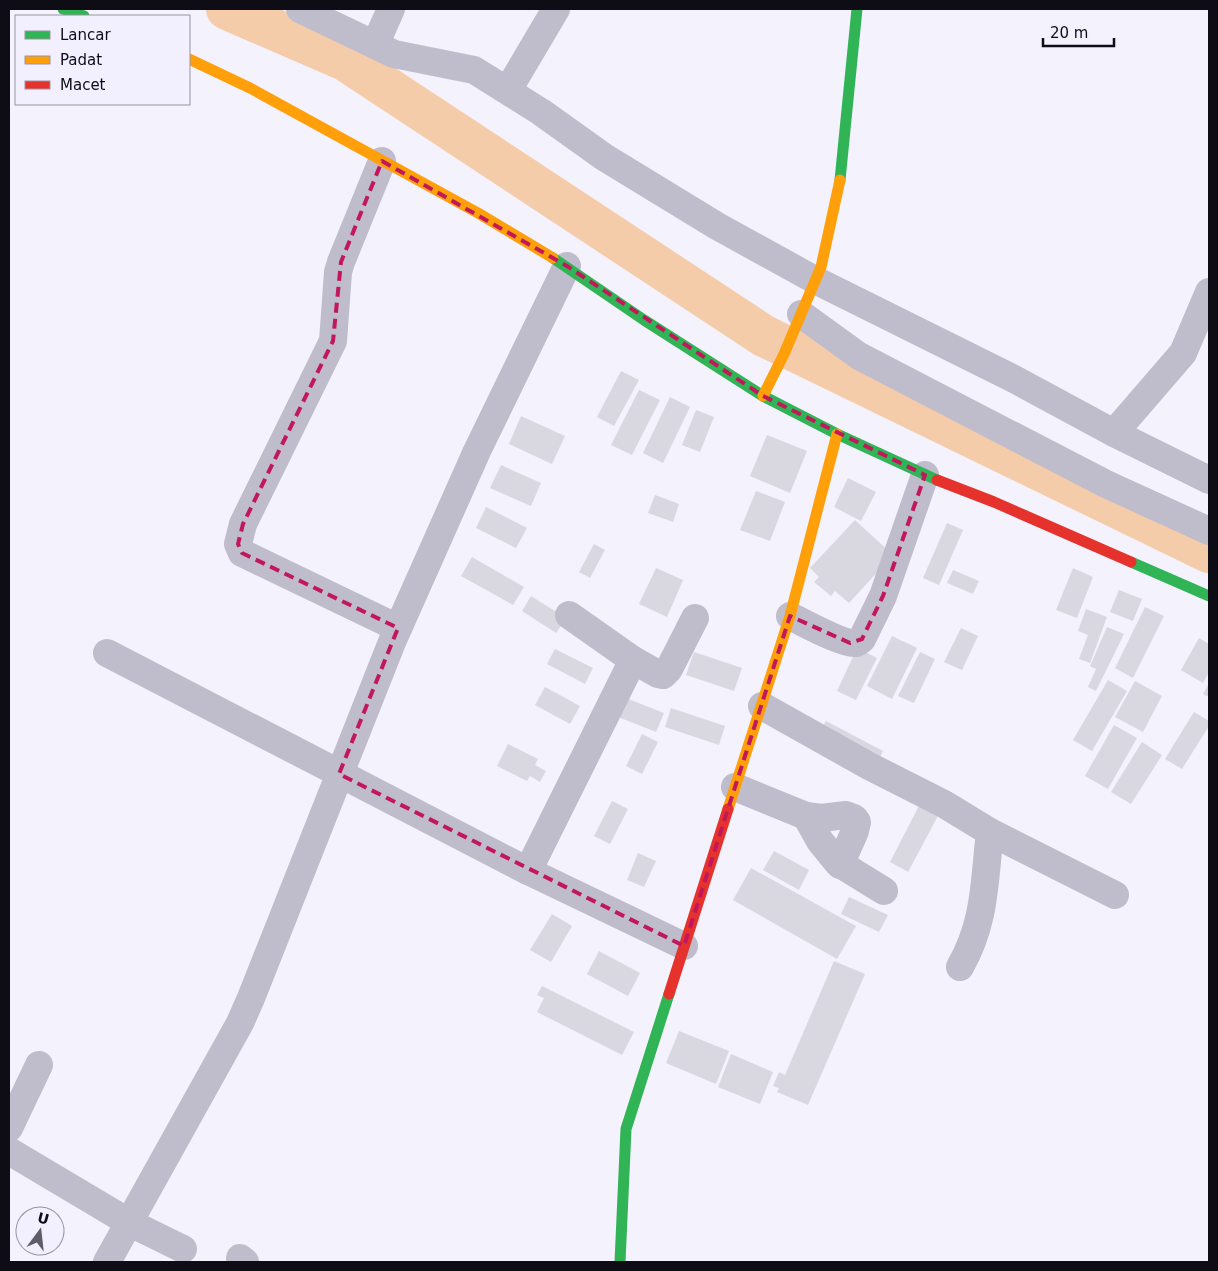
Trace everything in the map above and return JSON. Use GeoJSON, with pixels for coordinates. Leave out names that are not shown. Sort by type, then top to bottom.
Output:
{"type":"FeatureCollection","features":[{"type":"Feature","properties":{"kind":"street"},"geometry":{"type":"LineString","coordinates":[[63,9],[81,15]]}},
{"type":"Feature","properties":{"kind":"street"},"geometry":{"type":"LineString","coordinates":[[300,9],[394,54],[474,70],[508,90],[604,157],[716,226],[815,298],[1016,380],[1114,433],[1209,480]]}},
{"type":"Feature","properties":{"kind":"street"},"geometry":{"type":"LineString","coordinates":[[375,45],[391,9]]}},
{"type":"Feature","properties":{"kind":"street"},"geometry":{"type":"LineString","coordinates":[[508,90],[556,9]]}},
{"type":"Feature","properties":{"kind":"street"},"geometry":{"type":"LineString","coordinates":[[763,396],[815,298],[841,177],[857,9]]}},
{"type":"Feature","properties":{"kind":"street"},"geometry":{"type":"LineString","coordinates":[[190,59],[250,88],[478,213],[567,266],[644,320],[763,396],[837,434],[925,475],[994,502],[1209,596]]}},
{"type":"Feature","properties":{"kind":"street"},"geometry":{"type":"LineString","coordinates":[[382,161],[338,272],[333,340],[243,524],[238,544],[242,553],[398,628]]}},
{"type":"Feature","properties":{"kind":"street"},"geometry":{"type":"LineString","coordinates":[[107,1262],[240,1023],[266,964],[339,774],[398,628],[477,451],[567,266]]}},
{"type":"Feature","properties":{"kind":"street"},"geometry":{"type":"LineString","coordinates":[[1114,433],[1183,353],[1209,292]]}},
{"type":"Feature","properties":{"kind":"street"},"geometry":{"type":"LineString","coordinates":[[815,298],[859,356],[1106,484],[1209,531]]}},
{"type":"Feature","properties":{"kind":"street"},"geometry":{"type":"LineString","coordinates":[[620,1262],[626,1129],[677,942],[735,787],[790,616],[837,434]]}},
{"type":"Feature","properties":{"kind":"street"},"geometry":{"type":"LineString","coordinates":[[790,616],[850,643],[858,642],[862,639],[883,596],[925,475]]}},
{"type":"Feature","properties":{"kind":"street"},"geometry":{"type":"LineString","coordinates":[[569,615],[633,660],[658,674],[664,675],[669,669],[695,618]]}},
{"type":"Feature","properties":{"kind":"street"},"geometry":{"type":"LineString","coordinates":[[107,653],[528,871],[677,942]]}},
{"type":"Feature","properties":{"kind":"street"},"geometry":{"type":"LineString","coordinates":[[528,871],[633,660]]}},
{"type":"Feature","properties":{"kind":"street"},"geometry":{"type":"LineString","coordinates":[[762,706],[869,766],[944,804],[990,832],[1115,896]]}},
{"type":"Feature","properties":{"kind":"street"},"geometry":{"type":"LineString","coordinates":[[735,787],[806,816],[821,818],[846,815],[854,818],[857,822],[855,831],[840,865]]}},
{"type":"Feature","properties":{"kind":"street"},"geometry":{"type":"LineString","coordinates":[[806,816],[820,841],[840,865],[884,891]]}},
{"type":"Feature","properties":{"kind":"street"},"geometry":{"type":"LineString","coordinates":[[960,967],[969,951],[979,923],[985,887],[990,832]]}},
{"type":"Feature","properties":{"kind":"street"},"geometry":{"type":"LineString","coordinates":[[9,1128],[39,1065]]}},
{"type":"Feature","properties":{"kind":"street"},"geometry":{"type":"LineString","coordinates":[[9,1151],[130,1223],[183,1248]]}},
{"type":"Feature","properties":{"kind":"highlighted area"},"geometry":{"type":"Polygon","coordinates":[[[382,161],[567,266],[763,396],[925,475],[883,596],[862,639],[850,643],[790,616],[684,946],[339,774],[398,628],[242,553],[238,544],[243,524],[333,341],[341,262],[382,161]]]}},
{"type":"Feature","properties":{"kind":"building"},"geometry":{"type":"Polygon","coordinates":[[[621,371],[639,380],[614,426],[597,417],[621,371]]]}},
{"type":"Feature","properties":{"kind":"building"},"geometry":{"type":"Polygon","coordinates":[[[639,390],[660,400],[632,455],[611,445],[639,390]]]}},
{"type":"Feature","properties":{"kind":"building"},"geometry":{"type":"Polygon","coordinates":[[[670,397],[690,407],[663,463],[643,453],[670,397]]]}},
{"type":"Feature","properties":{"kind":"building"},"geometry":{"type":"Polygon","coordinates":[[[696,410],[714,417],[700,452],[682,445],[696,410]]]}},
{"type":"Feature","properties":{"kind":"building"},"geometry":{"type":"Polygon","coordinates":[[[521,416],[565,436],[552,464],[509,444],[521,416]]]}},
{"type":"Feature","properties":{"kind":"building"},"geometry":{"type":"Polygon","coordinates":[[[767,435],[807,451],[790,493],[750,476],[767,435]]]}},
{"type":"Feature","properties":{"kind":"building"},"geometry":{"type":"Polygon","coordinates":[[[501,465],[541,483],[531,506],[490,488],[501,465]]]}},
{"type":"Feature","properties":{"kind":"building"},"geometry":{"type":"Polygon","coordinates":[[[848,478],[876,492],[861,521],[834,507],[848,478]]]}},
{"type":"Feature","properties":{"kind":"building"},"geometry":{"type":"Polygon","coordinates":[[[756,491],[785,502],[770,541],[740,530],[756,491]]]}},
{"type":"Feature","properties":{"kind":"building"},"geometry":{"type":"Polygon","coordinates":[[[655,495],[679,504],[673,522],[648,513],[655,495]]]}},
{"type":"Feature","properties":{"kind":"building"},"geometry":{"type":"Polygon","coordinates":[[[486,507],[527,528],[516,548],[476,528],[486,507]]]}},
{"type":"Feature","properties":{"kind":"building"},"geometry":{"type":"Polygon","coordinates":[[[855,520],[893,555],[849,603],[835,591],[831,596],[814,582],[819,577],[810,568],[855,520]]]}},
{"type":"Feature","properties":{"kind":"building"},"geometry":{"type":"Polygon","coordinates":[[[947,523],[963,530],[939,585],[923,578],[947,523]]]}},
{"type":"Feature","properties":{"kind":"building"},"geometry":{"type":"Polygon","coordinates":[[[594,544],[605,550],[590,578],[579,572],[594,544]]]}},
{"type":"Feature","properties":{"kind":"building"},"geometry":{"type":"Polygon","coordinates":[[[472,557],[524,587],[513,605],[461,576],[472,557]]]}},
{"type":"Feature","properties":{"kind":"building"},"geometry":{"type":"Polygon","coordinates":[[[656,568],[683,580],[667,617],[639,604],[656,568]]]}},
{"type":"Feature","properties":{"kind":"building"},"geometry":{"type":"Polygon","coordinates":[[[1073,568],[1093,577],[1077,618],[1056,610],[1073,568]]]}},
{"type":"Feature","properties":{"kind":"building"},"geometry":{"type":"Polygon","coordinates":[[[953,570],[979,581],[973,594],[947,583],[953,570]]]}},
{"type":"Feature","properties":{"kind":"building"},"geometry":{"type":"Polygon","coordinates":[[[1119,590],[1142,599],[1133,621],[1110,612],[1119,590]]]}},
{"type":"Feature","properties":{"kind":"building"},"geometry":{"type":"Polygon","coordinates":[[[531,596],[566,618],[556,633],[522,611],[531,596]]]}},
{"type":"Feature","properties":{"kind":"building"},"geometry":{"type":"Polygon","coordinates":[[[1145,607],[1164,616],[1133,678],[1115,668],[1145,607]]]}},
{"type":"Feature","properties":{"kind":"building"},"geometry":{"type":"Polygon","coordinates":[[[1086,609],[1107,617],[1090,663],[1079,659],[1088,635],[1078,631],[1086,609]]]}},
{"type":"Feature","properties":{"kind":"building"},"geometry":{"type":"Polygon","coordinates":[[[1107,627],[1124,634],[1096,691],[1088,687],[1096,669],[1090,666],[1107,627]]]}},
{"type":"Feature","properties":{"kind":"building"},"geometry":{"type":"Polygon","coordinates":[[[961,628],[978,636],[962,670],[944,662],[961,628]]]}},
{"type":"Feature","properties":{"kind":"building"},"geometry":{"type":"Polygon","coordinates":[[[892,636],[917,648],[892,699],[867,686],[892,636]]]}},
{"type":"Feature","properties":{"kind":"building"},"geometry":{"type":"Polygon","coordinates":[[[1199,638],[1209,644],[1209,672],[1203,683],[1181,670],[1199,638]]]}},
{"type":"Feature","properties":{"kind":"building"},"geometry":{"type":"Polygon","coordinates":[[[857,648],[877,658],[856,700],[837,691],[857,648]]]}},
{"type":"Feature","properties":{"kind":"building"},"geometry":{"type":"Polygon","coordinates":[[[555,649],[593,668],[585,684],[547,664],[555,649]]]}},
{"type":"Feature","properties":{"kind":"building"},"geometry":{"type":"Polygon","coordinates":[[[694,652],[742,668],[734,691],[686,675],[694,652]]]}},
{"type":"Feature","properties":{"kind":"building"},"geometry":{"type":"Polygon","coordinates":[[[920,652],[935,659],[914,703],[898,696],[920,652]]]}},
{"type":"Feature","properties":{"kind":"building"},"geometry":{"type":"Polygon","coordinates":[[[1108,680],[1127,691],[1092,751],[1073,740],[1108,680]]]}},
{"type":"Feature","properties":{"kind":"building"},"geometry":{"type":"Polygon","coordinates":[[[1135,681],[1162,696],[1143,732],[1115,717],[1135,681]]]}},
{"type":"Feature","properties":{"kind":"building"},"geometry":{"type":"Polygon","coordinates":[[[1209,683],[1209,697],[1203,694],[1209,683]]]}},
{"type":"Feature","properties":{"kind":"building"},"geometry":{"type":"Polygon","coordinates":[[[545,687],[580,706],[570,724],[535,705],[545,687]]]}},
{"type":"Feature","properties":{"kind":"building"},"geometry":{"type":"Polygon","coordinates":[[[621,696],[664,713],[656,732],[613,715],[621,696]]]}},
{"type":"Feature","properties":{"kind":"building"},"geometry":{"type":"Polygon","coordinates":[[[671,708],[725,726],[719,745],[665,727],[671,708]]]}},
{"type":"Feature","properties":{"kind":"building"},"geometry":{"type":"Polygon","coordinates":[[[1194,712],[1209,721],[1209,726],[1182,769],[1165,759],[1194,712]]]}},
{"type":"Feature","properties":{"kind":"building"},"geometry":{"type":"Polygon","coordinates":[[[826,721],[883,751],[874,768],[817,737],[826,721]]]}},
{"type":"Feature","properties":{"kind":"building"},"geometry":{"type":"Polygon","coordinates":[[[1114,725],[1137,738],[1108,789],[1085,776],[1114,725]]]}},
{"type":"Feature","properties":{"kind":"building"},"geometry":{"type":"Polygon","coordinates":[[[642,734],[658,742],[642,774],[626,766],[642,734]]]}},
{"type":"Feature","properties":{"kind":"building"},"geometry":{"type":"Polygon","coordinates":[[[1142,742],[1162,755],[1131,804],[1111,792],[1142,742]]]}},
{"type":"Feature","properties":{"kind":"building"},"geometry":{"type":"Polygon","coordinates":[[[508,744],[538,759],[535,765],[546,771],[540,782],[530,776],[527,781],[497,766],[508,744]]]}},
{"type":"Feature","properties":{"kind":"building"},"geometry":{"type":"Polygon","coordinates":[[[612,801],[628,809],[610,844],[594,836],[612,801]]]}},
{"type":"Feature","properties":{"kind":"building"},"geometry":{"type":"Polygon","coordinates":[[[921,802],[940,812],[908,872],[890,862],[921,802]]]}},
{"type":"Feature","properties":{"kind":"building"},"geometry":{"type":"Polygon","coordinates":[[[774,851],[809,870],[799,890],[763,870],[774,851]]]}},
{"type":"Feature","properties":{"kind":"building"},"geometry":{"type":"Polygon","coordinates":[[[638,853],[656,861],[644,887],[627,880],[638,853]]]}},
{"type":"Feature","properties":{"kind":"building"},"geometry":{"type":"Polygon","coordinates":[[[751,868],[856,926],[837,959],[733,900],[751,868]]]}},
{"type":"Feature","properties":{"kind":"building"},"geometry":{"type":"Polygon","coordinates":[[[849,897],[888,915],[879,932],[841,914],[849,897]]]}},
{"type":"Feature","properties":{"kind":"building"},"geometry":{"type":"Polygon","coordinates":[[[552,914],[572,926],[551,962],[530,950],[552,914]]]}},
{"type":"Feature","properties":{"kind":"building"},"geometry":{"type":"Polygon","coordinates":[[[599,951],[640,973],[628,996],[587,974],[599,951]]]}},
{"type":"Feature","properties":{"kind":"building"},"geometry":{"type":"Polygon","coordinates":[[[834,961],[865,974],[808,1105],[777,1092],[779,1088],[773,1086],[779,1072],[785,1075],[834,961]]]}},
{"type":"Feature","properties":{"kind":"building"},"geometry":{"type":"Polygon","coordinates":[[[542,986],[634,1032],[622,1055],[537,1012],[544,998],[537,995],[542,986]]]}},
{"type":"Feature","properties":{"kind":"building"},"geometry":{"type":"Polygon","coordinates":[[[679,1031],[729,1051],[716,1084],[666,1063],[679,1031]]]}},
{"type":"Feature","properties":{"kind":"building"},"geometry":{"type":"Polygon","coordinates":[[[731,1054],[773,1072],[760,1104],[718,1087],[731,1054]]]}},
{"type":"Feature","properties":{"kind":"waterway"},"geometry":{"type":"LineString","coordinates":[[227,9],[345,60],[764,336],[1209,552]]}},
{"type":"Feature","properties":{"kind":"traffic: fast"},"geometry":{"type":"LineString","coordinates":[[63,9],[81,15]]}},
{"type":"Feature","properties":{"kind":"traffic: fast"},"geometry":{"type":"LineString","coordinates":[[840,180],[857,9]]}},
{"type":"Feature","properties":{"kind":"traffic: fast"},"geometry":{"type":"LineString","coordinates":[[553,258],[644,320],[763,396],[837,434],[937,480]]}},
{"type":"Feature","properties":{"kind":"traffic: fast"},"geometry":{"type":"LineString","coordinates":[[1131,562],[1209,596]]}},
{"type":"Feature","properties":{"kind":"traffic: fast"},"geometry":{"type":"LineString","coordinates":[[620,1262],[626,1129],[669,994]]}},
{"type":"Feature","properties":{"kind":"traffic: slow"},"geometry":{"type":"LineString","coordinates":[[190,59],[250,88],[478,213],[553,258]]}},
{"type":"Feature","properties":{"kind":"traffic: slow"},"geometry":{"type":"LineString","coordinates":[[763,396],[784,354],[821,267],[840,180]]}},
{"type":"Feature","properties":{"kind":"traffic: slow"},"geometry":{"type":"LineString","coordinates":[[728,809],[790,616],[837,434]]}},
{"type":"Feature","properties":{"kind":"traffic: jam"},"geometry":{"type":"LineString","coordinates":[[937,480],[994,502],[1131,562]]}},
{"type":"Feature","properties":{"kind":"traffic: jam"},"geometry":{"type":"LineString","coordinates":[[669,994],[728,809]]}}]}
